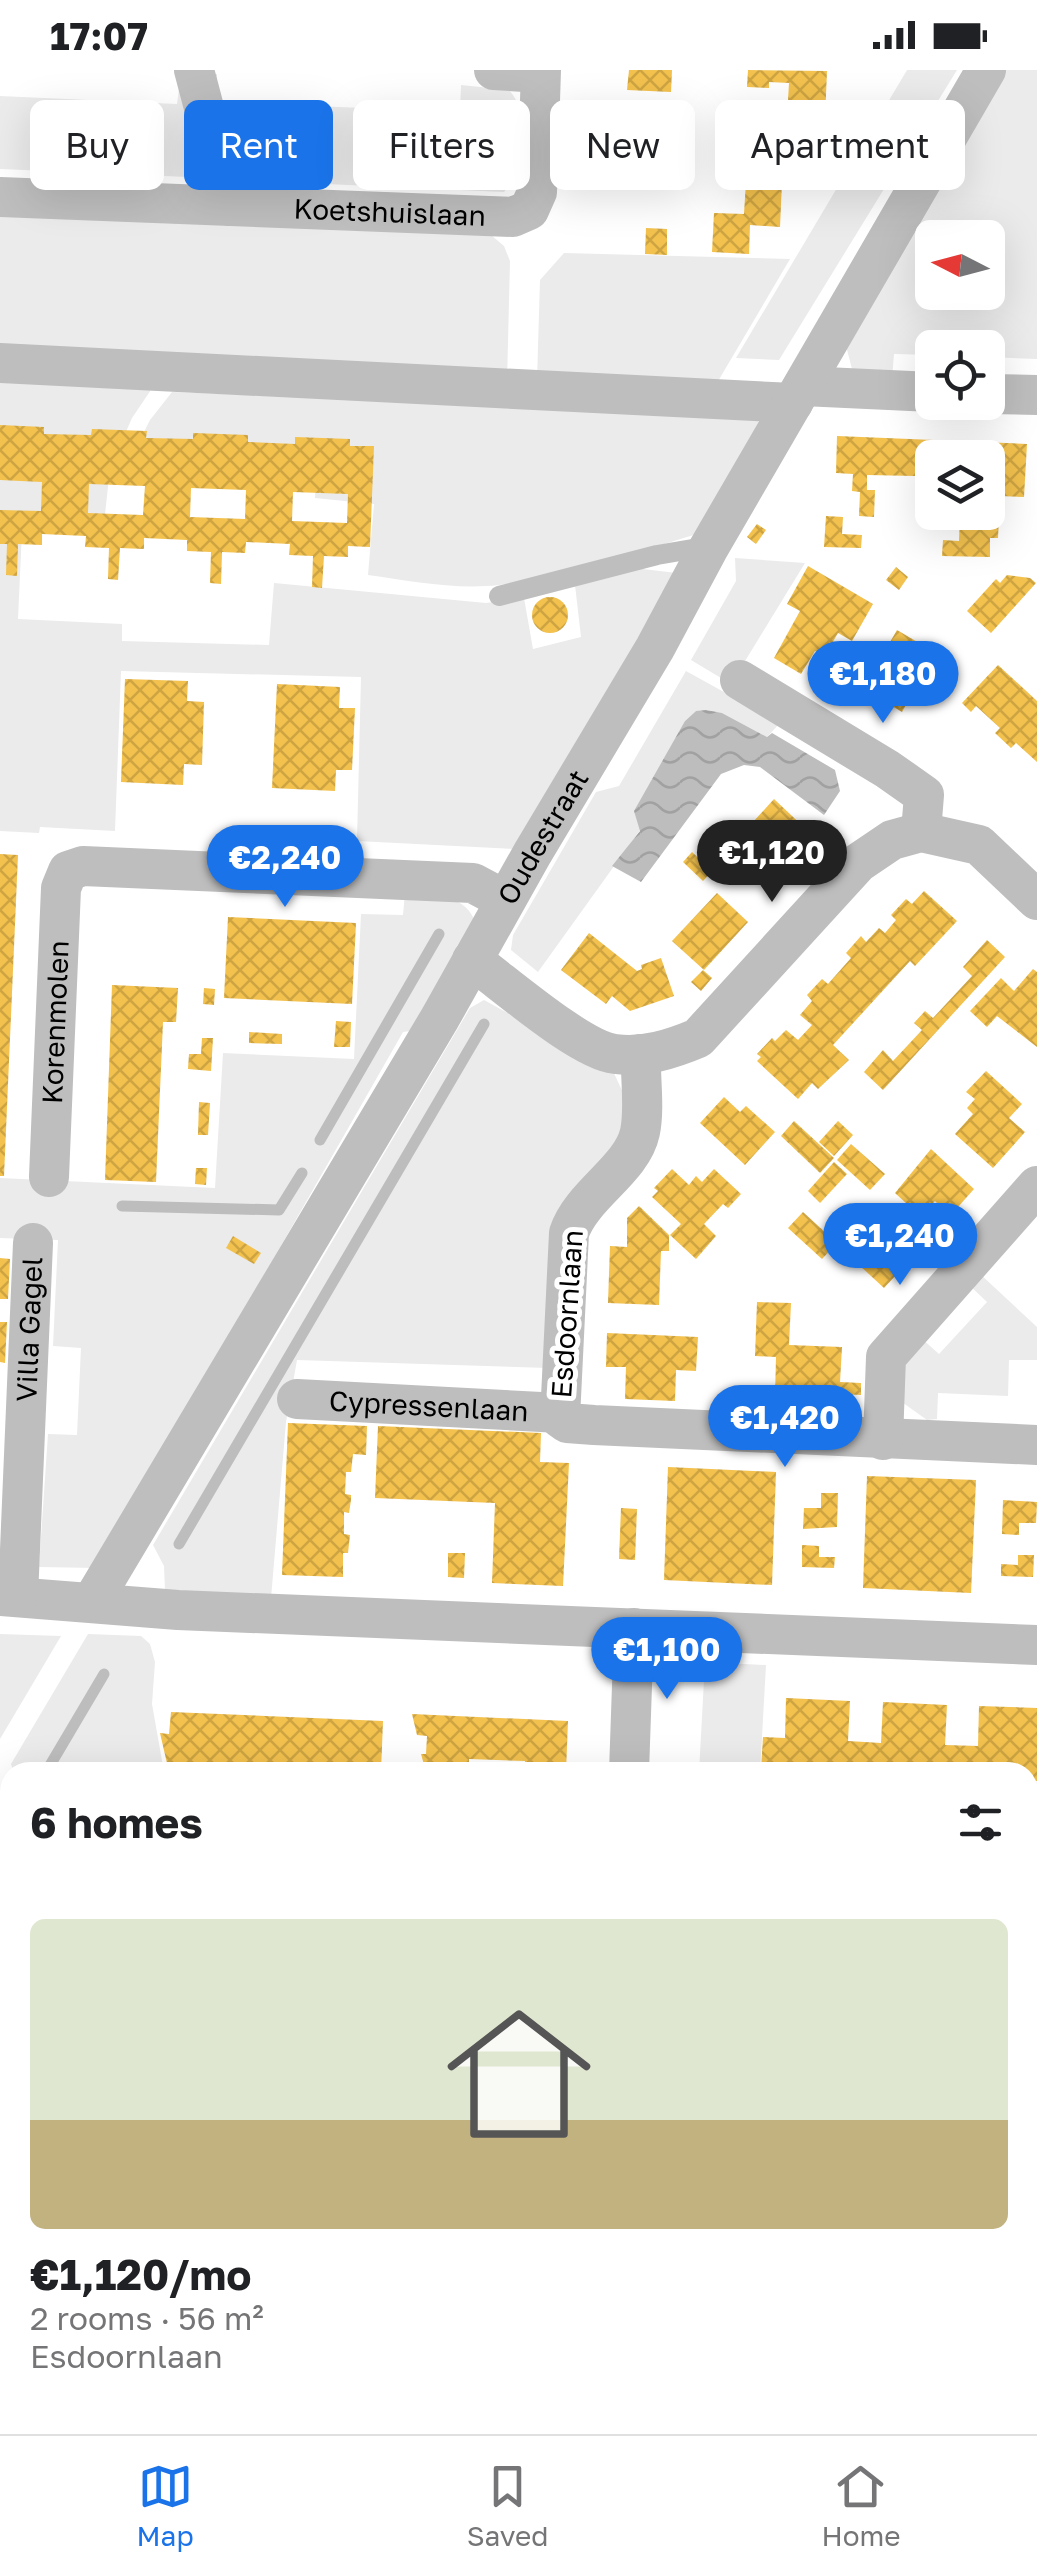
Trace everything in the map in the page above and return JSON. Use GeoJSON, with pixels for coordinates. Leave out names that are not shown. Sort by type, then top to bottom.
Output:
{"type":"FeatureCollection","features":[{"type":"Feature","properties":{"kind":"street"},"geometry":{"type":"LineString","coordinates":[[194,70],[230,206]]}},
{"type":"Feature","properties":{"kind":"street","name":"Koetshuislaan"},"geometry":{"type":"LineString","coordinates":[[0,198],[513,217],[529,210],[537,192],[540,71],[494,70]]}},
{"type":"Feature","properties":{"kind":"street","name":"Oudestraat"},"geometry":{"type":"LineString","coordinates":[[92,1602],[655,648],[986,70]]}},
{"type":"Feature","properties":{"kind":"street"},"geometry":{"type":"LineString","coordinates":[[0,363],[798,395],[915,392]]}},
{"type":"Feature","properties":{"kind":"street"},"geometry":{"type":"LineString","coordinates":[[1005,394],[1037,395]]}},
{"type":"Feature","properties":{"kind":"street"},"geometry":{"type":"LineString","coordinates":[[740,680],[924,795],[920,832]]}},
{"type":"Feature","properties":{"kind":"street"},"geometry":{"type":"LineString","coordinates":[[472,960],[590,1046],[614,1054],[641,1054],[668,1051],[698,1038],[858,863],[892,840],[920,832],[978,846],[1037,900]]}},
{"type":"Feature","properties":{"kind":"street","name":"Korenmolen"},"geometry":{"type":"LineString","coordinates":[[49,1177],[62,888],[68,871],[84,866],[472,884],[505,900]]}},
{"type":"Feature","properties":{"kind":"street","name":"Esdoornlaan"},"geometry":{"type":"LineString","coordinates":[[560,1416],[568,1232],[574,1215],[630,1153],[640,1132],[641,1054]]}},
{"type":"Feature","properties":{"kind":"street"},"geometry":{"type":"LineString","coordinates":[[883,1440],[886,1357],[1037,1186]]}},
{"type":"Feature","properties":{"kind":"street","name":"Villa Gagel"},"geometry":{"type":"LineString","coordinates":[[9,1596],[33,1243]]}},
{"type":"Feature","properties":{"kind":"street","name":"Cypressenlaan"},"geometry":{"type":"LineString","coordinates":[[297,1399],[560,1416],[566,1424],[1037,1446]]}},
{"type":"Feature","properties":{"kind":"street"},"geometry":{"type":"LineString","coordinates":[[9,1596],[178,1610],[1037,1646]]}},
{"type":"Feature","properties":{"kind":"street"},"geometry":{"type":"LineString","coordinates":[[629,1762],[634,1628]]}},
{"type":"Feature","properties":{"kind":"lane"},"geometry":{"type":"LineString","coordinates":[[499,596],[656,555],[710,546]]}},
{"type":"Feature","properties":{"kind":"shaded area"},"geometry":{"type":"Polygon","coordinates":[[[907,70],[957,70],[939,100],[889,100],[907,70]]]}},
{"type":"Feature","properties":{"kind":"shaded area"},"geometry":{"type":"Polygon","coordinates":[[[1002,70],[1037,70],[1037,359],[1005,358],[1005,330],[915,330],[915,355],[894,354],[892,380],[853,373],[845,342],[915,221],[915,310],[1005,310],[1005,220],[915,220],[933,190],[965,190],[965,134],[1002,70]]]}},
{"type":"Feature","properties":{"kind":"shaded area"},"geometry":{"type":"Polygon","coordinates":[[[181,74],[188,100],[184,100],[184,177],[164,176],[164,103],[177,104],[181,74]]]}},
{"type":"Feature","properties":{"kind":"shaded area"},"geometry":{"type":"Polygon","coordinates":[[[217,74],[217,100],[213,100],[206,75],[217,74]]]}},
{"type":"Feature","properties":{"kind":"shaded area"},"geometry":{"type":"Polygon","coordinates":[[[461,85],[509,90],[515,100],[460,100],[461,85]]]}},
{"type":"Feature","properties":{"kind":"shaded area"},"geometry":{"type":"Polygon","coordinates":[[[0,96],[88,100],[30,100],[30,170],[0,169],[0,96]]]}},
{"type":"Feature","properties":{"kind":"shaded area"},"geometry":{"type":"Polygon","coordinates":[[[333,107],[353,108],[353,185],[333,184],[333,107]]]}},
{"type":"Feature","properties":{"kind":"shaded area"},"geometry":{"type":"Polygon","coordinates":[[[836,190],[883,190],[779,360],[736,358],[836,190]]]}},
{"type":"Feature","properties":{"kind":"shaded area"},"geometry":{"type":"Polygon","coordinates":[[[0,212],[491,235],[504,246],[510,261],[507,382],[157,381],[132,418],[110,468],[103,533],[22,531],[18,619],[122,624],[122,641],[269,645],[274,583],[486,603],[524,598],[533,649],[581,637],[575,585],[634,568],[677,573],[515,849],[357,841],[361,677],[121,671],[115,831],[40,827],[39,833],[0,831],[0,212]]]}},
{"type":"Feature","properties":{"kind":"shaded area"},"geometry":{"type":"Polygon","coordinates":[[[564,253],[790,259],[714,388],[537,380],[540,280],[564,253]]]}},
{"type":"Feature","properties":{"kind":"shaded area"},"geometry":{"type":"Polygon","coordinates":[[[172,392],[757,415],[761,431],[700,533],[549,576],[499,585],[450,586],[368,575],[374,504],[315,498],[317,454],[131,458],[150,420],[172,392]]]}},
{"type":"Feature","properties":{"kind":"shaded area"},"geometry":{"type":"Polygon","coordinates":[[[735,558],[805,563],[731,684],[691,660],[736,581],[735,558]]]}},
{"type":"Feature","properties":{"kind":"shaded area"},"geometry":{"type":"Polygon","coordinates":[[[686,671],[780,723],[767,737],[722,713],[696,711],[685,721],[639,818],[640,830],[538,972],[511,950],[513,935],[596,792],[619,786],[686,671]]]}},
{"type":"Feature","properties":{"kind":"shaded area"},"geometry":{"type":"Polygon","coordinates":[[[405,893],[457,901],[477,926],[418,1030],[403,1032],[97,1568],[39,1567],[48,1434],[77,1435],[81,1348],[53,1346],[58,1240],[0,1238],[0,1178],[215,1188],[223,1053],[354,1059],[361,914],[403,915],[405,893]]]}},
{"type":"Feature","properties":{"kind":"shaded area"},"geometry":{"type":"Polygon","coordinates":[[[484,1000],[613,1071],[625,1097],[620,1141],[578,1189],[548,1368],[297,1360],[286,1422],[271,1598],[165,1590],[164,1566],[153,1545],[470,1008],[484,1000]]]}},
{"type":"Feature","properties":{"kind":"shaded area"},"geometry":{"type":"Polygon","coordinates":[[[979,1273],[1037,1327],[1037,1360],[1009,1360],[1008,1396],[938,1393],[937,1419],[927,1420],[899,1400],[901,1359],[920,1337],[939,1354],[987,1302],[968,1284],[979,1273]]]}},
{"type":"Feature","properties":{"kind":"shaded area"},"geometry":{"type":"Polygon","coordinates":[[[0,1634],[61,1636],[0,1739],[0,1634]]]}},
{"type":"Feature","properties":{"kind":"shaded area"},"geometry":{"type":"Polygon","coordinates":[[[88,1634],[141,1636],[150,1644],[155,1662],[152,1704],[162,1762],[12,1762],[88,1634]]]}},
{"type":"Feature","properties":{"kind":"shaded area"},"geometry":{"type":"Polygon","coordinates":[[[705,1662],[766,1665],[761,1762],[700,1762],[705,1662]]]}},
{"type":"Feature","properties":{"kind":"water"},"geometry":{"type":"Polygon","coordinates":[[[696,711],[722,713],[767,737],[772,733],[835,770],[840,791],[824,815],[760,767],[744,765],[721,774],[641,882],[612,866],[640,831],[634,811],[685,721],[696,711]]]}},
{"type":"Feature","properties":{"kind":"building: Homes"},"geometry":{"type":"Polygon","coordinates":[[[629,70],[672,70],[671,92],[627,90],[629,70]]]}},
{"type":"Feature","properties":{"kind":"building: Homes"},"geometry":{"type":"Polygon","coordinates":[[[748,70],[827,71],[826,100],[788,100],[789,83],[769,82],[769,88],[747,87],[748,70]]]}},
{"type":"Feature","properties":{"kind":"building: Homes"},"geometry":{"type":"Polygon","coordinates":[[[745,190],[782,190],[780,227],[750,225],[749,254],[712,252],[714,213],[744,214],[745,190]]]}},
{"type":"Feature","properties":{"kind":"building: Homes"},"geometry":{"type":"Polygon","coordinates":[[[646,228],[667,229],[667,255],[645,254],[646,228]]]}},
{"type":"Feature","properties":{"kind":"building: Homes"},"geometry":{"type":"Polygon","coordinates":[[[0,425],[44,427],[44,434],[91,435],[92,429],[147,431],[146,438],[193,439],[193,433],[248,435],[248,442],[295,444],[295,437],[350,439],[350,446],[374,446],[370,547],[348,546],[348,557],[324,556],[322,588],[312,587],[313,556],[289,555],[290,544],[246,542],[245,553],[222,552],[221,584],[210,583],[211,552],[187,551],[187,540],[144,538],[144,549],[120,548],[118,580],[108,579],[109,548],[85,547],[86,536],[42,534],[42,545],[18,544],[17,576],[6,575],[7,544],[0,544],[0,510],[41,511],[42,482],[0,480],[0,425]],[[89,484],[88,513],[143,515],[145,486],[89,484]],[[191,488],[190,517],[245,519],[246,490],[191,488]],[[293,492],[292,521],[347,523],[348,494],[293,492]]]}},
{"type":"Feature","properties":{"kind":"building: Homes"},"geometry":{"type":"Polygon","coordinates":[[[837,436],[932,440],[915,440],[915,476],[867,475],[867,490],[875,490],[874,517],[859,516],[860,492],[852,491],[853,474],[836,473],[837,436]]]}},
{"type":"Feature","properties":{"kind":"building: Homes"},"geometry":{"type":"Polygon","coordinates":[[[1005,443],[1027,444],[1024,497],[1005,496],[1005,443]]]}},
{"type":"Feature","properties":{"kind":"building: Homes"},"geometry":{"type":"Polygon","coordinates":[[[826,516],[843,517],[842,534],[862,535],[861,548],[824,547],[826,516]]]}},
{"type":"Feature","properties":{"kind":"building: Homes"},"geometry":{"type":"Polygon","coordinates":[[[757,524],[766,530],[756,544],[747,537],[757,524]]]}},
{"type":"Feature","properties":{"kind":"building: Homes"},"geometry":{"type":"Polygon","coordinates":[[[959,530],[998,530],[998,538],[990,538],[990,557],[942,556],[943,540],[959,541],[959,530]]]}},
{"type":"Feature","properties":{"kind":"building: Homes"},"geometry":{"type":"Polygon","coordinates":[[[808,566],[873,604],[852,641],[838,633],[824,657],[815,651],[801,674],[774,658],[800,611],[787,604],[808,566]]]}},
{"type":"Feature","properties":{"kind":"building: Homes"},"geometry":{"type":"Polygon","coordinates":[[[896,567],[908,577],[899,590],[886,580],[896,567]]]}},
{"type":"Feature","properties":{"kind":"building: Homes"},"geometry":{"type":"Polygon","coordinates":[[[1007,575],[1030,578],[1036,583],[991,633],[967,611],[996,579],[1000,583],[1007,575]]]}},
{"type":"Feature","properties":{"kind":"building: Homes"},"geometry":{"type":"Polygon","coordinates":[[[550,597],[563,602],[568,615],[563,628],[550,633],[537,628],[532,615],[537,602],[550,597]]]}},
{"type":"Feature","properties":{"kind":"building: Homes"},"geometry":{"type":"Polygon","coordinates":[[[897,630],[936,653],[932,660],[943,666],[923,701],[912,694],[902,712],[863,689],[897,630]]]}},
{"type":"Feature","properties":{"kind":"building: Homes"},"geometry":{"type":"Polygon","coordinates":[[[998,665],[1037,701],[1037,762],[1016,743],[1011,748],[995,733],[1000,728],[976,706],[971,712],[962,703],[998,665]]]}},
{"type":"Feature","properties":{"kind":"building: Homes"},"geometry":{"type":"Polygon","coordinates":[[[125,679],[188,681],[187,701],[204,702],[202,765],[184,764],[183,785],[121,782],[125,679]]]}},
{"type":"Feature","properties":{"kind":"building: Homes"},"geometry":{"type":"Polygon","coordinates":[[[277,684],[340,687],[339,708],[355,708],[352,770],[336,770],[335,791],[272,788],[277,684]]]}},
{"type":"Feature","properties":{"kind":"building: Homes"},"geometry":{"type":"Polygon","coordinates":[[[774,799],[808,831],[795,844],[808,857],[779,888],[743,855],[764,833],[753,822],[774,799]]]}},
{"type":"Feature","properties":{"kind":"building: Homes"},"geometry":{"type":"Polygon","coordinates":[[[692,852],[712,871],[703,881],[683,862],[692,852]]]}},
{"type":"Feature","properties":{"kind":"building: Homes"},"geometry":{"type":"Polygon","coordinates":[[[0,854],[18,855],[4,1176],[0,1176],[0,854]]]}},
{"type":"Feature","properties":{"kind":"building: Homes"},"geometry":{"type":"Polygon","coordinates":[[[924,891],[957,921],[915,966],[910,961],[833,1045],[849,1060],[818,1089],[812,1083],[798,1099],[757,1061],[761,1057],[757,1054],[786,1030],[798,1040],[812,1025],[800,1015],[812,1001],[807,995],[822,979],[828,984],[851,958],[846,953],[861,936],[866,942],[879,928],[885,933],[896,920],[891,915],[906,899],[912,904],[924,891]]]}},
{"type":"Feature","properties":{"kind":"building: Homes"},"geometry":{"type":"Polygon","coordinates":[[[717,893],[748,922],[704,970],[672,941],[717,893]]]}},
{"type":"Feature","properties":{"kind":"building: Homes"},"geometry":{"type":"Polygon","coordinates":[[[228,917],[356,923],[352,1004],[224,998],[228,917]]]}},
{"type":"Feature","properties":{"kind":"building: Homes"},"geometry":{"type":"Polygon","coordinates":[[[589,933],[637,971],[642,969],[641,965],[661,958],[674,996],[630,1011],[612,996],[606,1004],[561,970],[589,933]]]}},
{"type":"Feature","properties":{"kind":"building: Homes"},"geometry":{"type":"Polygon","coordinates":[[[987,940],[1005,957],[883,1090],[864,1072],[883,1050],[893,1061],[922,1030],[914,1023],[925,1011],[933,1018],[972,976],[963,967],[987,940]]]}},
{"type":"Feature","properties":{"kind":"building: Homes"},"geometry":{"type":"Polygon","coordinates":[[[1033,969],[1037,972],[1037,1047],[997,1016],[987,1027],[970,1011],[1001,978],[1014,991],[1033,969]]]}},
{"type":"Feature","properties":{"kind":"building: Homes"},"geometry":{"type":"Polygon","coordinates":[[[703,970],[712,978],[701,991],[691,982],[703,970]]]}},
{"type":"Feature","properties":{"kind":"building: Homes"},"geometry":{"type":"Polygon","coordinates":[[[112,985],[178,988],[176,1022],[163,1022],[156,1182],[105,1180],[112,985]]]}},
{"type":"Feature","properties":{"kind":"building: Homes"},"geometry":{"type":"Polygon","coordinates":[[[204,988],[215,989],[214,1005],[203,1004],[204,988]]]}},
{"type":"Feature","properties":{"kind":"building: Homes"},"geometry":{"type":"Polygon","coordinates":[[[336,1021],[351,1022],[350,1047],[334,1047],[336,1021]]]}},
{"type":"Feature","properties":{"kind":"building: Homes"},"geometry":{"type":"Polygon","coordinates":[[[249,1032],[282,1034],[282,1044],[249,1043],[249,1032]]]}},
{"type":"Feature","properties":{"kind":"building: Homes"},"geometry":{"type":"Polygon","coordinates":[[[202,1038],[213,1038],[211,1071],[188,1069],[189,1054],[201,1054],[202,1038]]]}},
{"type":"Feature","properties":{"kind":"building: Homes"},"geometry":{"type":"Polygon","coordinates":[[[986,1071],[1022,1104],[1009,1118],[1025,1132],[993,1168],[955,1134],[973,1114],[967,1108],[975,1099],[966,1092],[986,1071]]]}},
{"type":"Feature","properties":{"kind":"building: Homes"},"geometry":{"type":"Polygon","coordinates":[[[724,1097],[740,1112],[746,1106],[775,1132],[745,1165],[700,1123],[724,1097]]]}},
{"type":"Feature","properties":{"kind":"building: Homes"},"geometry":{"type":"Polygon","coordinates":[[[199,1102],[210,1103],[208,1135],[198,1135],[199,1102]]]}},
{"type":"Feature","properties":{"kind":"building: Homes"},"geometry":{"type":"Polygon","coordinates":[[[794,1121],[834,1158],[820,1173],[781,1136],[794,1121]]]}},
{"type":"Feature","properties":{"kind":"building: Homes"},"geometry":{"type":"Polygon","coordinates":[[[838,1121],[853,1135],[834,1156],[819,1142],[838,1121]]]}},
{"type":"Feature","properties":{"kind":"building: Homes"},"geometry":{"type":"Polygon","coordinates":[[[851,1144],[885,1174],[870,1190],[837,1160],[851,1144]]]}},
{"type":"Feature","properties":{"kind":"building: Homes"},"geometry":{"type":"Polygon","coordinates":[[[931,1149],[974,1189],[950,1216],[935,1201],[920,1216],[895,1193],[931,1149]]]}},
{"type":"Feature","properties":{"kind":"building: Homes"},"geometry":{"type":"Polygon","coordinates":[[[834,1162],[847,1174],[820,1203],[808,1191],[834,1162]]]}},
{"type":"Feature","properties":{"kind":"building: Homes"},"geometry":{"type":"Polygon","coordinates":[[[196,1168],[207,1168],[206,1185],[195,1184],[196,1168]]]}},
{"type":"Feature","properties":{"kind":"building: Homes"},"geometry":{"type":"Polygon","coordinates":[[[672,1169],[689,1185],[696,1176],[702,1182],[714,1169],[741,1194],[728,1208],[723,1204],[704,1224],[716,1236],[696,1259],[670,1235],[681,1224],[652,1197],[658,1191],[654,1188],[672,1169]]]}},
{"type":"Feature","properties":{"kind":"building: Homes"},"geometry":{"type":"Polygon","coordinates":[[[639,1206],[669,1235],[669,1251],[661,1251],[659,1305],[608,1303],[610,1246],[627,1247],[627,1218],[639,1206]]]}},
{"type":"Feature","properties":{"kind":"building: Homes"},"geometry":{"type":"Polygon","coordinates":[[[803,1212],[837,1243],[822,1259],[788,1228],[803,1212]]]}},
{"type":"Feature","properties":{"kind":"building: Homes"},"geometry":{"type":"Polygon","coordinates":[[[870,1224],[910,1260],[884,1288],[845,1252],[870,1224]]]}},
{"type":"Feature","properties":{"kind":"building: Homes"},"geometry":{"type":"Polygon","coordinates":[[[233,1236],[261,1253],[254,1264],[226,1248],[233,1236]]]}},
{"type":"Feature","properties":{"kind":"building: Homes"},"geometry":{"type":"Polygon","coordinates":[[[0,1258],[10,1259],[8,1299],[0,1299],[0,1258]]]}},
{"type":"Feature","properties":{"kind":"building: Homes"},"geometry":{"type":"Polygon","coordinates":[[[757,1302],[791,1303],[789,1345],[842,1347],[840,1382],[861,1383],[861,1395],[840,1394],[839,1399],[775,1397],[776,1357],[755,1356],[757,1302]]]}},
{"type":"Feature","properties":{"kind":"building: Homes"},"geometry":{"type":"Polygon","coordinates":[[[0,1322],[7,1322],[5,1363],[0,1362],[0,1322]]]}},
{"type":"Feature","properties":{"kind":"building: Homes"},"geometry":{"type":"Polygon","coordinates":[[[607,1333],[698,1337],[696,1371],[676,1370],[675,1401],[625,1399],[626,1367],[606,1367],[607,1333]]]}},
{"type":"Feature","properties":{"kind":"building: Homes"},"geometry":{"type":"Polygon","coordinates":[[[288,1423],[367,1426],[366,1455],[353,1454],[351,1472],[346,1472],[345,1494],[351,1495],[351,1500],[349,1513],[344,1512],[344,1534],[350,1535],[348,1553],[343,1553],[343,1577],[282,1575],[288,1423]]]}},
{"type":"Feature","properties":{"kind":"building: Homes"},"geometry":{"type":"Polygon","coordinates":[[[378,1426],[541,1433],[540,1462],[569,1463],[563,1586],[492,1583],[495,1503],[375,1498],[378,1426]]]}},
{"type":"Feature","properties":{"kind":"building: Homes"},"geometry":{"type":"Polygon","coordinates":[[[668,1467],[776,1472],[772,1585],[664,1580],[668,1467]]]}},
{"type":"Feature","properties":{"kind":"building: Homes"},"geometry":{"type":"Polygon","coordinates":[[[867,1476],[976,1480],[971,1593],[863,1588],[867,1476]]]}},
{"type":"Feature","properties":{"kind":"building: Homes"},"geometry":{"type":"Polygon","coordinates":[[[821,1493],[838,1493],[837,1527],[803,1529],[804,1508],[821,1508],[821,1493]]]}},
{"type":"Feature","properties":{"kind":"building: Homes"},"geometry":{"type":"Polygon","coordinates":[[[1003,1500],[1037,1502],[1036,1523],[1019,1523],[1019,1535],[1002,1534],[1003,1500]]]}},
{"type":"Feature","properties":{"kind":"building: Homes"},"geometry":{"type":"Polygon","coordinates":[[[621,1508],[637,1509],[635,1560],[619,1559],[621,1508]]]}},
{"type":"Feature","properties":{"kind":"building: Homes"},"geometry":{"type":"Polygon","coordinates":[[[802,1545],[819,1546],[819,1557],[835,1557],[834,1568],[802,1567],[802,1545]]]}},
{"type":"Feature","properties":{"kind":"building: Homes"},"geometry":{"type":"Polygon","coordinates":[[[448,1553],[465,1553],[464,1578],[448,1577],[448,1553]]]}},
{"type":"Feature","properties":{"kind":"building: Homes"},"geometry":{"type":"Polygon","coordinates":[[[1018,1555],[1034,1555],[1033,1577],[1001,1576],[1001,1564],[1018,1565],[1018,1555]]]}},
{"type":"Feature","properties":{"kind":"building: Homes"},"geometry":{"type":"Polygon","coordinates":[[[786,1698],[850,1701],[848,1741],[881,1743],[883,1702],[947,1705],[945,1745],[978,1746],[979,1706],[1037,1708],[1037,1762],[761,1762],[763,1737],[785,1738],[786,1698]]]}},
{"type":"Feature","properties":{"kind":"building: Homes"},"geometry":{"type":"Polygon","coordinates":[[[171,1712],[383,1721],[381,1762],[167,1762],[160,1733],[169,1734],[171,1712]]]}},
{"type":"Feature","properties":{"kind":"building: Homes"},"geometry":{"type":"Polygon","coordinates":[[[412,1714],[568,1721],[566,1762],[423,1762],[421,1754],[426,1754],[427,1736],[417,1735],[412,1714]]]}},
{"type":"Feature","properties":{"kind":"waterway"},"geometry":{"type":"LineString","coordinates":[[320,1140],[439,934]]}},
{"type":"Feature","properties":{"kind":"waterway"},"geometry":{"type":"LineString","coordinates":[[179,1544],[484,1024]]}},
{"type":"Feature","properties":{"kind":"waterway"},"geometry":{"type":"LineString","coordinates":[[122,1206],[279,1210],[302,1173]]}},
{"type":"Feature","properties":{"kind":"waterway"},"geometry":{"type":"LineString","coordinates":[[52,1762],[104,1674]]}}]}
